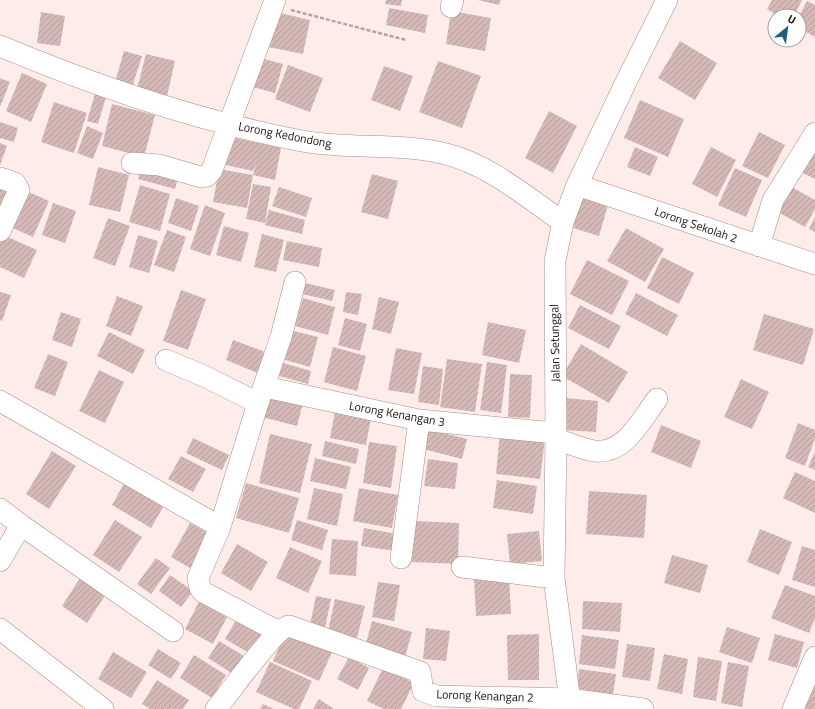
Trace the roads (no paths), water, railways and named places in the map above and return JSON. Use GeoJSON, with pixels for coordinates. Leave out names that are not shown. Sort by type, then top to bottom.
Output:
{"type":"FeatureCollection","features":[{"type":"Feature","properties":{"kind":"street","name":"Jalan Setunggal"},"geometry":{"type":"LineString","coordinates":[[570,704],[554,578],[555,261],[563,222],[577,185],[667,0]]}},
{"type":"Feature","properties":{"kind":"street"},"geometry":{"type":"LineString","coordinates":[[132,163],[159,165],[201,177],[207,176],[212,170],[230,125],[274,3]]}},
{"type":"Feature","properties":{"kind":"street","name":"Lorong Kedondong"},"geometry":{"type":"LineString","coordinates":[[0,46],[45,65],[152,104],[230,125],[318,143],[408,149],[445,154],[466,160],[487,171],[563,222]]}},
{"type":"Feature","properties":{"kind":"street"},"geometry":{"type":"LineString","coordinates":[[759,246],[773,200],[815,133]]}},
{"type":"Feature","properties":{"kind":"street"},"geometry":{"type":"LineString","coordinates":[[0,178],[15,183],[19,190],[0,231]]}},
{"type":"Feature","properties":{"kind":"street","name":"Lorong Sekolah 2"},"geometry":{"type":"LineString","coordinates":[[577,185],[815,264]]}},
{"type":"Feature","properties":{"kind":"street"},"geometry":{"type":"LineString","coordinates":[[216,709],[279,632],[203,592],[200,588],[198,578],[220,527],[295,282]]}},
{"type":"Feature","properties":{"kind":"street","name":"Lorong Kenangan 3"},"geometry":{"type":"LineString","coordinates":[[166,360],[206,377],[261,395],[419,420],[555,436],[594,451],[612,450],[623,443],[657,399]]}},
{"type":"Feature","properties":{"kind":"street"},"geometry":{"type":"LineString","coordinates":[[0,401],[220,527]]}},
{"type":"Feature","properties":{"kind":"street"},"geometry":{"type":"LineString","coordinates":[[401,558],[419,420]]}},
{"type":"Feature","properties":{"kind":"street"},"geometry":{"type":"LineString","coordinates":[[0,508],[21,525],[173,631]]}},
{"type":"Feature","properties":{"kind":"street"},"geometry":{"type":"LineString","coordinates":[[0,561],[21,525]]}},
{"type":"Feature","properties":{"kind":"street"},"geometry":{"type":"LineString","coordinates":[[462,567],[554,578]]}},
{"type":"Feature","properties":{"kind":"street","name":"Lorong Kenangan 2"},"geometry":{"type":"LineString","coordinates":[[279,632],[286,626],[291,626],[417,671],[421,673],[424,692],[437,696],[570,704]]}},
{"type":"Feature","properties":{"kind":"street"},"geometry":{"type":"LineString","coordinates":[[0,629],[103,709]]}},
{"type":"Feature","properties":{"kind":"street"},"geometry":{"type":"LineString","coordinates":[[793,709],[815,657]]}},
{"type":"Feature","properties":{"kind":"street"},"geometry":{"type":"LineString","coordinates":[[570,704],[643,709]]}}]}
